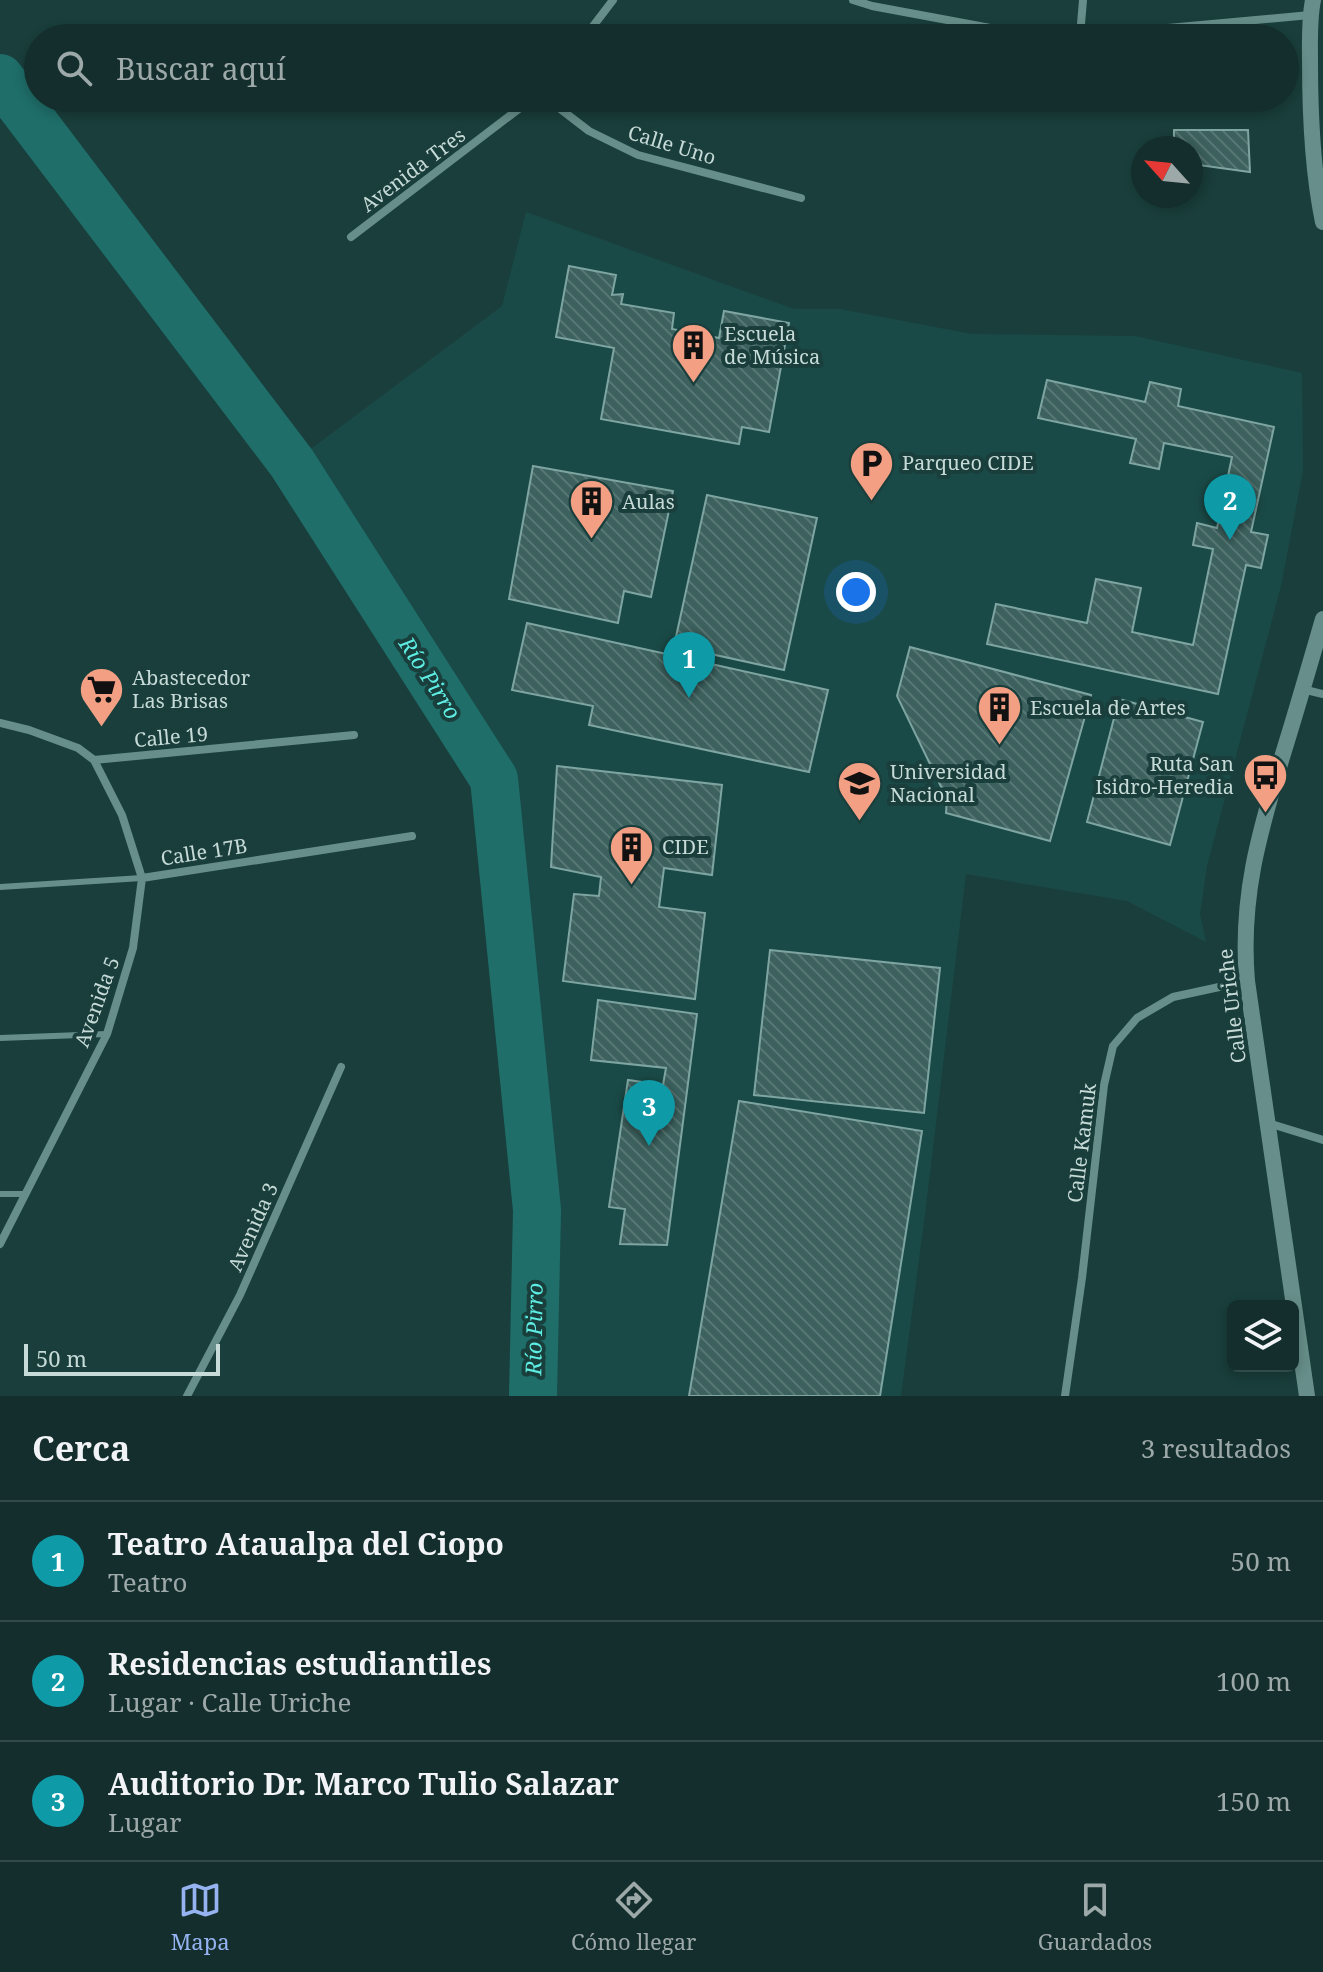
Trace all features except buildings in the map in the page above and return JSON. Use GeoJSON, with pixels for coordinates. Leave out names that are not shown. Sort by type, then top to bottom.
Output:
{"type":"FeatureCollection","features":[{"type":"Feature","properties":{"kind":"main road"},"geometry":{"type":"LineString","coordinates":[[1312,8],[1310,104],[1316,188],[1323,222]]}},
{"type":"Feature","properties":{"kind":"main road","name":"Calle Uriche"},"geometry":{"type":"LineString","coordinates":[[1307,1396],[1244,948],[1250,879],[1265,814],[1323,619]]}},
{"type":"Feature","properties":{"kind":"street"},"geometry":{"type":"LineString","coordinates":[[595,24],[613,0]]}},
{"type":"Feature","properties":{"kind":"street"},"geometry":{"type":"LineString","coordinates":[[853,0],[972,24]]}},
{"type":"Feature","properties":{"kind":"street"},"geometry":{"type":"LineString","coordinates":[[1081,24],[1083,0]]}},
{"type":"Feature","properties":{"kind":"street"},"geometry":{"type":"LineString","coordinates":[[1179,24],[1312,8]]}},
{"type":"Feature","properties":{"kind":"street","name":"Avenida Tres"},"geometry":{"type":"LineString","coordinates":[[351,237],[515,112]]}},
{"type":"Feature","properties":{"kind":"street","name":"Calle Uno"},"geometry":{"type":"LineString","coordinates":[[564,112],[589,131],[638,155],[801,198]]}},
{"type":"Feature","properties":{"kind":"street"},"geometry":{"type":"LineString","coordinates":[[1302,689],[1323,694]]}},
{"type":"Feature","properties":{"kind":"street"},"geometry":{"type":"LineString","coordinates":[[0,723],[78,748],[94,760]]}},
{"type":"Feature","properties":{"kind":"street","name":"Calle 19"},"geometry":{"type":"LineString","coordinates":[[94,760],[354,735]]}},
{"type":"Feature","properties":{"kind":"street","name":"Avenida 5"},"geometry":{"type":"LineString","coordinates":[[0,1244],[107,1034],[133,948],[142,878],[122,815],[94,760]]}},
{"type":"Feature","properties":{"kind":"street","name":"Calle 17B"},"geometry":{"type":"LineString","coordinates":[[142,878],[412,836]]}},
{"type":"Feature","properties":{"kind":"street","name":"Calle Kamuk"},"geometry":{"type":"LineString","coordinates":[[1065,1396],[1104,1085],[1113,1046],[1137,1018],[1173,997],[1247,981]]}},
{"type":"Feature","properties":{"kind":"street","name":"Avenida 3"},"geometry":{"type":"LineString","coordinates":[[187,1396],[240,1295],[341,1067]]}},
{"type":"Feature","properties":{"kind":"street"},"geometry":{"type":"LineString","coordinates":[[1268,1123],[1323,1140]]}},
{"type":"Feature","properties":{"kind":"lane","name":"Calle 17B"},"geometry":{"type":"LineString","coordinates":[[0,887],[142,878]]}},
{"type":"Feature","properties":{"kind":"lane"},"geometry":{"type":"LineString","coordinates":[[0,1038],[107,1034]]}},
{"type":"Feature","properties":{"kind":"lane"},"geometry":{"type":"LineString","coordinates":[[0,1194],[25,1194]]}},
{"type":"Feature","properties":{"kind":"shaded area","name":"Universidad Nacional"},"geometry":{"type":"Polygon","coordinates":[[[526,212],[794,309],[840,309],[972,334],[1135,336],[1302,373],[1303,471],[1281,586],[1207,866],[1200,914],[1206,942],[1127,901],[966,874],[901,1396],[530,1396],[537,1210],[494,779],[292,463],[502,306],[526,212]]]}},
{"type":"Feature","properties":{"kind":"waterway","name":"Río Pirro"},"geometry":{"type":"LineString","coordinates":[[0,78],[24,110]]}},
{"type":"Feature","properties":{"kind":"waterway","name":"Río Pirro"},"geometry":{"type":"LineString","coordinates":[[26,112],[292,463],[494,779],[537,1210],[533,1396]]}},
{"type":"Feature","properties":{"kind":"place","name":"Escuela de Música"},"geometry":{"type":"Point","coordinates":[693,384]}},
{"type":"Feature","properties":{"kind":"place","name":"Parqueo CIDE"},"geometry":{"type":"Point","coordinates":[871,502]}},
{"type":"Feature","properties":{"kind":"place","name":"Residencias estudiantiles"},"geometry":{"type":"Point","coordinates":[1230,540]}},
{"type":"Feature","properties":{"kind":"place","name":"Aulas"},"geometry":{"type":"Point","coordinates":[591,541]}},
{"type":"Feature","properties":{"kind":"place","name":"Teatro Ataualpa del Ciopo"},"geometry":{"type":"Point","coordinates":[689,698]}},
{"type":"Feature","properties":{"kind":"place","name":"Abastecedor Las Brisas"},"geometry":{"type":"Point","coordinates":[101,729]}},
{"type":"Feature","properties":{"kind":"place","name":"Escuela de Artes"},"geometry":{"type":"Point","coordinates":[999,747]}},
{"type":"Feature","properties":{"kind":"place","name":"Ruta San Isidro-Heredia"},"geometry":{"type":"Point","coordinates":[1265,814]}},
{"type":"Feature","properties":{"kind":"place","name":"Universidad Nacional"},"geometry":{"type":"Point","coordinates":[859,822]}},
{"type":"Feature","properties":{"kind":"place","name":"CIDE"},"geometry":{"type":"Point","coordinates":[631,886]}},
{"type":"Feature","properties":{"kind":"place","name":"Auditorio Dr. Marco Tulio Salazar"},"geometry":{"type":"Point","coordinates":[649,1146]}}]}
